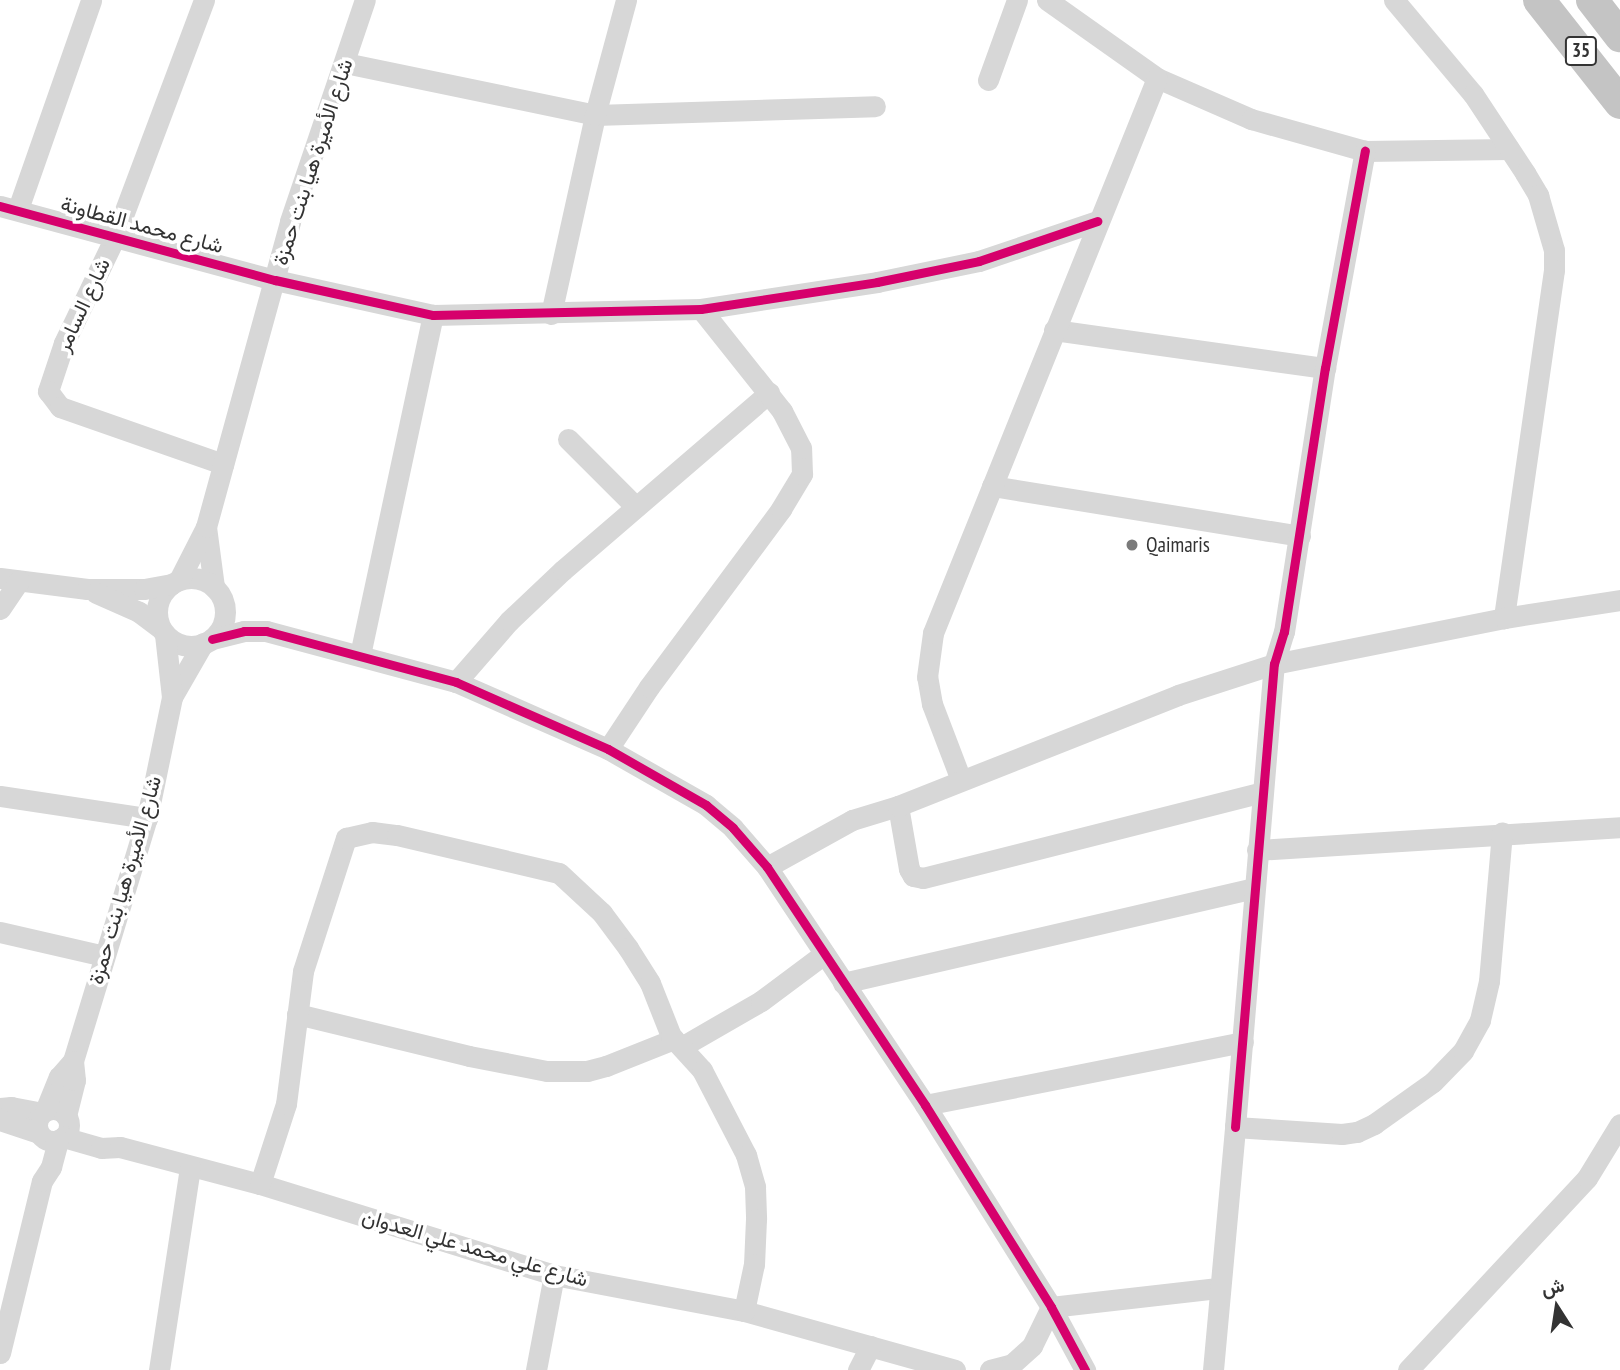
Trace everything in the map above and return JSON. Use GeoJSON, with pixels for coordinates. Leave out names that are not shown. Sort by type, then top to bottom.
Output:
{"type":"FeatureCollection","features":[{"type":"Feature","properties":{"kind":"highway","name":"35"},"geometry":{"type":"LineString","coordinates":[[1539,0],[1620,103]]}},
{"type":"Feature","properties":{"kind":"highway","name":"35"},"geometry":{"type":"LineString","coordinates":[[1603,8],[1620,36]]}},
{"type":"Feature","properties":{"kind":"street"},"geometry":{"type":"LineString","coordinates":[[9,208],[91,0]]}},
{"type":"Feature","properties":{"kind":"street","name":"شارع السامر"},"geometry":{"type":"LineString","coordinates":[[204,0],[115,237],[53,370],[50,396],[60,407],[223,464]]}},
{"type":"Feature","properties":{"kind":"street","name":"شارع الأميرة هيا بنت حمزة"},"geometry":{"type":"LineString","coordinates":[[176,582],[206,527],[290,221],[365,0]]}},
{"type":"Feature","properties":{"kind":"street"},"geometry":{"type":"LineString","coordinates":[[551,314],[594,116],[626,0]]}},
{"type":"Feature","properties":{"kind":"street"},"geometry":{"type":"LineString","coordinates":[[988,80],[1017,0]]}},
{"type":"Feature","properties":{"kind":"street"},"geometry":{"type":"LineString","coordinates":[[1047,0],[1157,79],[1251,119],[1366,151],[1509,149]]}},
{"type":"Feature","properties":{"kind":"street"},"geometry":{"type":"LineString","coordinates":[[1394,0],[1442,53],[1509,149],[1542,205],[1551,232],[1554,270],[1504,618]]}},
{"type":"Feature","properties":{"kind":"street"},"geometry":{"type":"LineString","coordinates":[[345,63],[594,116],[875,106]]}},
{"type":"Feature","properties":{"kind":"street"},"geometry":{"type":"LineString","coordinates":[[961,780],[932,704],[927,677],[928,653],[933,633],[1097,221],[1157,79]]}},
{"type":"Feature","properties":{"kind":"street"},"geometry":{"type":"LineString","coordinates":[[1213,1370],[1218,1288],[1244,1042],[1253,888],[1274,664],[1284,632],[1325,369],[1366,151]]}},
{"type":"Feature","properties":{"kind":"street","name":"شارع محمد القطاونة"},"geometry":{"type":"LineString","coordinates":[[9,208],[275,280],[433,314],[551,314],[701,309],[877,282],[979,261],[1097,221]]}},
{"type":"Feature","properties":{"kind":"street"},"geometry":{"type":"LineString","coordinates":[[608,749],[797,485],[803,462],[796,433],[769,393],[701,309]]}},
{"type":"Feature","properties":{"kind":"street"},"geometry":{"type":"LineString","coordinates":[[360,655],[433,314]]}},
{"type":"Feature","properties":{"kind":"street"},"geometry":{"type":"LineString","coordinates":[[1054,330],[1325,369]]}},
{"type":"Feature","properties":{"kind":"street"},"geometry":{"type":"LineString","coordinates":[[456,682],[509,621],[769,393]]}},
{"type":"Feature","properties":{"kind":"street"},"geometry":{"type":"LineString","coordinates":[[568,439],[636,507]]}},
{"type":"Feature","properties":{"kind":"street"},"geometry":{"type":"LineString","coordinates":[[992,486],[1300,536]]}},
{"type":"Feature","properties":{"kind":"street","name":"شارع الأميرة هيا بنت حمزة"},"geometry":{"type":"LineString","coordinates":[[206,527],[219,595]]}},
{"type":"Feature","properties":{"kind":"street"},"geometry":{"type":"LineString","coordinates":[[0,609],[10,579],[88,589],[144,589],[198,579],[266,631]]}},
{"type":"Feature","properties":{"kind":"street"},"geometry":{"type":"LineString","coordinates":[[162,631],[157,607],[164,590],[176,582]]}},
{"type":"Feature","properties":{"kind":"street"},"geometry":{"type":"LineString","coordinates":[[88,589],[139,612],[183,646],[244,631],[266,631],[456,682],[608,749],[706,805],[733,828],[767,867],[925,1105],[1051,1307],[1086,1370]]}},
{"type":"Feature","properties":{"kind":"street"},"geometry":{"type":"LineString","coordinates":[[208,641],[224,623],[219,595]]}},
{"type":"Feature","properties":{"kind":"street"},"geometry":{"type":"LineString","coordinates":[[767,867],[821,835],[1178,695],[1274,664],[1504,618],[1620,600]]}},
{"type":"Feature","properties":{"kind":"street","name":"شارع الأميرة هيا بنت حمزة"},"geometry":{"type":"LineString","coordinates":[[0,1353],[42,1181],[51,1167],[53,1126],[75,1080],[73,1061],[147,818],[172,697],[162,631]]}},
{"type":"Feature","properties":{"kind":"street","name":"شارع الأميرة هيا بنت حمزة"},"geometry":{"type":"LineString","coordinates":[[172,697],[208,641]]}},
{"type":"Feature","properties":{"kind":"street"},"geometry":{"type":"LineString","coordinates":[[898,806],[909,869],[913,876],[923,878],[1262,792]]}},
{"type":"Feature","properties":{"kind":"street"},"geometry":{"type":"LineString","coordinates":[[0,796],[147,818]]}},
{"type":"Feature","properties":{"kind":"street"},"geometry":{"type":"LineString","coordinates":[[1257,850],[1620,827]]}},
{"type":"Feature","properties":{"kind":"street"},"geometry":{"type":"LineString","coordinates":[[260,1184],[286,1104],[303,971],[345,838],[372,832],[559,873],[603,913],[628,948],[650,983],[678,1043],[702,1070],[734,1128],[755,1187],[754,1264],[744,1311]]}},
{"type":"Feature","properties":{"kind":"street"},"geometry":{"type":"LineString","coordinates":[[1235,1127],[1342,1135],[1357,1132],[1374,1124],[1433,1082],[1463,1051],[1480,1020],[1489,981],[1502,833]]}},
{"type":"Feature","properties":{"kind":"street"},"geometry":{"type":"LineString","coordinates":[[843,983],[1253,888]]}},
{"type":"Feature","properties":{"kind":"street"},"geometry":{"type":"LineString","coordinates":[[0,932],[104,956]]}},
{"type":"Feature","properties":{"kind":"street"},"geometry":{"type":"LineString","coordinates":[[297,1014],[469,1056],[547,1071],[597,1068],[678,1043],[761,1001],[824,954]]}},
{"type":"Feature","properties":{"kind":"street"},"geometry":{"type":"LineString","coordinates":[[925,1105],[1244,1042]]}},
{"type":"Feature","properties":{"kind":"street","name":"شارع علي محمد علي العدوان"},"geometry":{"type":"LineString","coordinates":[[0,1108],[10,1107],[102,1148],[120,1147],[260,1184],[554,1275],[744,1311],[870,1346],[902,1363],[955,1370]]}},
{"type":"Feature","properties":{"kind":"street","name":"شارع علي محمد علي العدوان"},"geometry":{"type":"LineString","coordinates":[[0,1120],[53,1126]]}},
{"type":"Feature","properties":{"kind":"street"},"geometry":{"type":"LineString","coordinates":[[1408,1370],[1587,1178],[1620,1124]]}},
{"type":"Feature","properties":{"kind":"street"},"geometry":{"type":"LineString","coordinates":[[159,1370],[190,1167]]}},
{"type":"Feature","properties":{"kind":"street"},"geometry":{"type":"LineString","coordinates":[[536,1370],[554,1275]]}},
{"type":"Feature","properties":{"kind":"street"},"geometry":{"type":"LineString","coordinates":[[1051,1307],[1218,1288]]}},
{"type":"Feature","properties":{"kind":"street"},"geometry":{"type":"LineString","coordinates":[[990,1370],[1012,1364],[1032,1346],[1051,1307]]}},
{"type":"Feature","properties":{"kind":"street"},"geometry":{"type":"LineString","coordinates":[[858,1370],[870,1346]]}},
{"type":"Feature","properties":{"kind":"cycle path"},"geometry":{"type":"LineString","coordinates":[[1235,1127],[1274,664],[1284,632],[1325,368],[1365,151]]}},
{"type":"Feature","properties":{"kind":"cycle path"},"geometry":{"type":"LineString","coordinates":[[0,206],[275,280],[433,315],[701,309],[877,282],[979,261],[1097,221]]}},
{"type":"Feature","properties":{"kind":"cycle path"},"geometry":{"type":"LineString","coordinates":[[212,639],[244,631],[266,631],[456,682],[608,749],[706,805],[733,828],[767,867],[925,1105],[1051,1307],[1085,1370]]}},
{"type":"Feature","properties":{"kind":"place","name":"Qaimaris"},"geometry":{"type":"Point","coordinates":[1132,545]}}]}
